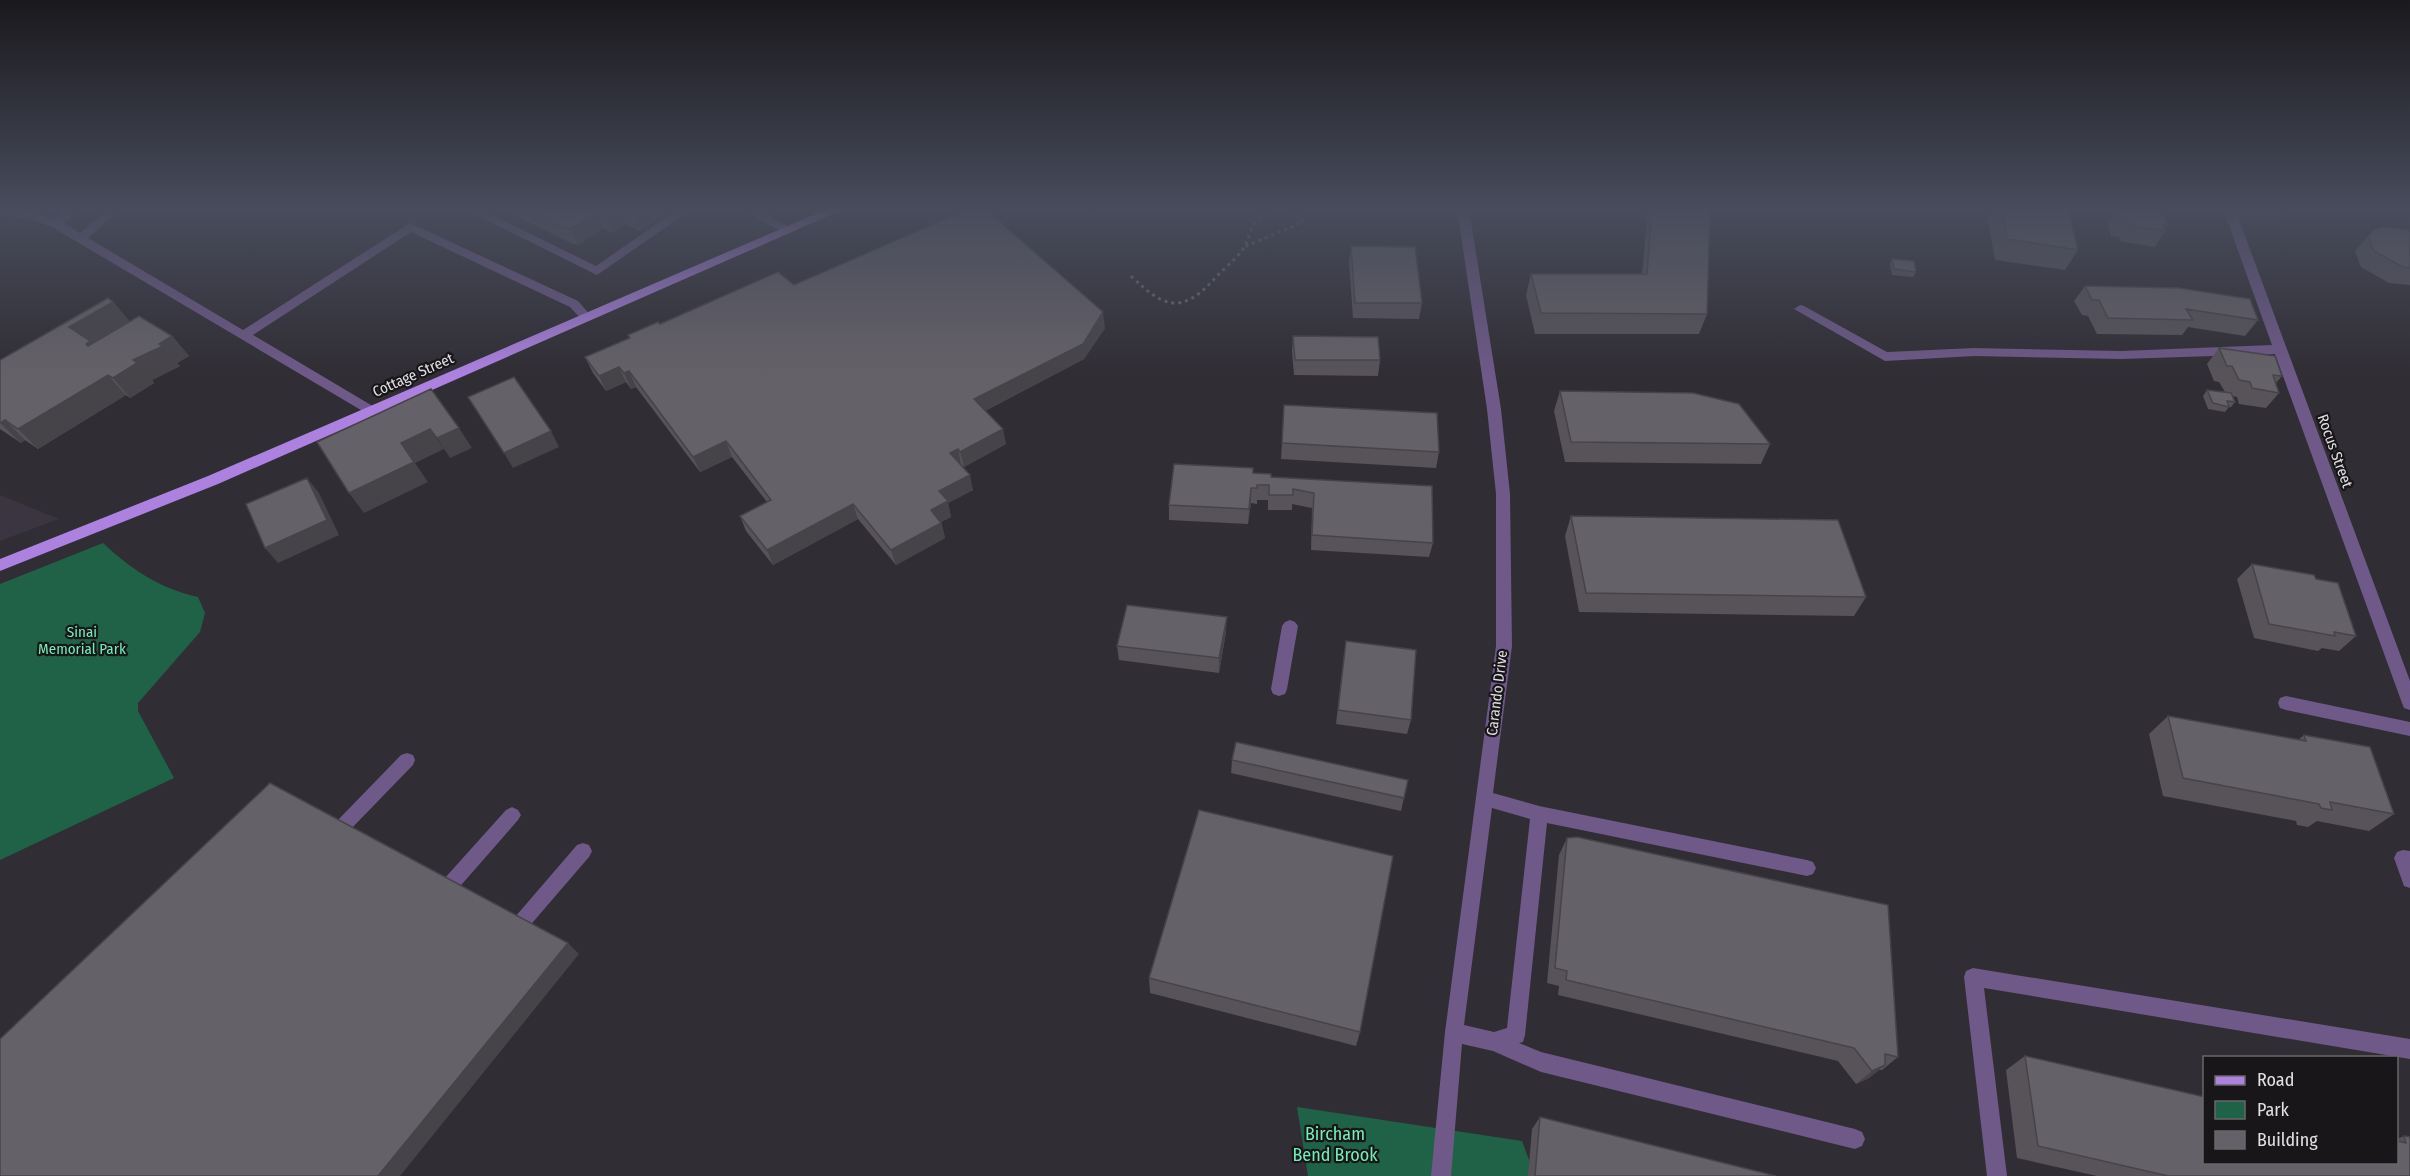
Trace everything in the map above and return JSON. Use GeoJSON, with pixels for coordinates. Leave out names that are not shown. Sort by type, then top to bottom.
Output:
{"type":"FeatureCollection","features":[{"type":"Feature","properties":{"kind":"main road","name":"Cottage Street"},"geometry":{"type":"LineString","coordinates":[[0,565],[213,480],[709,264]]}},
{"type":"Feature","properties":{"kind":"street"},"geometry":{"type":"LineString","coordinates":[[123,264],[371,411]]}},
{"type":"Feature","properties":{"kind":"street"},"geometry":{"type":"LineString","coordinates":[[244,335],[353,264]]}},
{"type":"Feature","properties":{"kind":"street"},"geometry":{"type":"LineString","coordinates":[[489,264],[574,304],[586,317]]}},
{"type":"Feature","properties":{"kind":"street"},"geometry":{"type":"LineString","coordinates":[[582,264],[597,271],[607,264]]}},
{"type":"Feature","properties":{"kind":"street","name":"Carando Drive"},"geometry":{"type":"LineString","coordinates":[[1441,1176],[1454,1032],[1503,646],[1503,495],[1494,409],[1472,264]]}},
{"type":"Feature","properties":{"kind":"street","name":"Rocus Street"},"geometry":{"type":"LineString","coordinates":[[2249,264],[2407,685],[2410,704]]}},
{"type":"Feature","properties":{"kind":"street"},"geometry":{"type":"LineString","coordinates":[[1800,309],[1885,357],[1974,352],[2121,355],[2280,349]]}},
{"type":"Feature","properties":{"kind":"street"},"geometry":{"type":"LineString","coordinates":[[1279,689],[1290,626]]}},
{"type":"Feature","properties":{"kind":"street"},"geometry":{"type":"LineString","coordinates":[[2286,703],[2410,729]]}},
{"type":"Feature","properties":{"kind":"street"},"geometry":{"type":"LineString","coordinates":[[342,827],[407,760]]}},
{"type":"Feature","properties":{"kind":"street"},"geometry":{"type":"LineString","coordinates":[[1484,798],[1539,814],[1807,868]]}},
{"type":"Feature","properties":{"kind":"street"},"geometry":{"type":"LineString","coordinates":[[450,885],[512,814]]}},
{"type":"Feature","properties":{"kind":"street"},"geometry":{"type":"LineString","coordinates":[[1494,1042],[1516,1035],[1539,814]]}},
{"type":"Feature","properties":{"kind":"street"},"geometry":{"type":"LineString","coordinates":[[521,923],[583,851]]}},
{"type":"Feature","properties":{"kind":"street"},"geometry":{"type":"LineString","coordinates":[[2410,859],[2403,858],[2410,880]]}},
{"type":"Feature","properties":{"kind":"street"},"geometry":{"type":"LineString","coordinates":[[1997,1176],[1973,977],[2410,1049]]}},
{"type":"Feature","properties":{"kind":"street"},"geometry":{"type":"LineString","coordinates":[[1454,1032],[1494,1042],[1541,1062],[1856,1139]]}},
{"type":"Feature","properties":{"kind":"path"},"geometry":{"type":"LineString","coordinates":[[1131,276],[1148,294],[1165,303],[1186,304],[1204,294],[1230,264]]}},
{"type":"Feature","properties":{"kind":"shaded area"},"geometry":{"type":"Polygon","coordinates":[[[0,495],[59,519],[0,541],[0,495]]]}},
{"type":"Feature","properties":{"kind":"green space","name":"Sinai Memorial Park"},"geometry":{"type":"Polygon","coordinates":[[[103,543],[147,577],[171,589],[198,597],[205,613],[200,632],[138,703],[138,711],[174,778],[0,860],[0,584],[103,543]]]}},
{"type":"Feature","properties":{"kind":"green space","name":"Bircham Bend Brook"},"geometry":{"type":"Polygon","coordinates":[[[1297,1107],[1522,1141],[1535,1176],[1308,1176],[1297,1107]]]}},
{"type":"Feature","properties":{"kind":"building"},"geometry":{"type":"Polygon","coordinates":[[[842,264],[1048,264],[1103,312],[1083,344],[974,399],[1003,429],[960,452],[958,449],[950,453],[970,475],[939,491],[948,501],[931,510],[941,523],[891,550],[853,504],[767,550],[740,516],[771,500],[726,441],[693,457],[629,371],[624,373],[619,367],[599,376],[585,357],[630,338],[628,335],[658,322],[660,324],[778,272],[794,285],[842,264]]]}},
{"type":"Feature","properties":{"kind":"building"},"geometry":{"type":"Polygon","coordinates":[[[1352,264],[1417,264],[1422,303],[1355,303],[1352,264]]]}},
{"type":"Feature","properties":{"kind":"building"},"geometry":{"type":"Polygon","coordinates":[[[1648,264],[1708,264],[1707,314],[1541,313],[1531,274],[1647,274],[1648,264]]]}},
{"type":"Feature","properties":{"kind":"building"},"geometry":{"type":"Polygon","coordinates":[[[1893,264],[1915,264],[1916,272],[1894,269],[1893,264]]]}},
{"type":"Feature","properties":{"kind":"building"},"geometry":{"type":"Polygon","coordinates":[[[2397,264],[2410,264],[2410,268],[2397,264]]]}},
{"type":"Feature","properties":{"kind":"building"},"geometry":{"type":"Polygon","coordinates":[[[2085,286],[2179,288],[2250,299],[2258,320],[2186,309],[2193,320],[2108,318],[2099,300],[2092,300],[2085,286]]]}},
{"type":"Feature","properties":{"kind":"building"},"geometry":{"type":"Polygon","coordinates":[[[108,298],[113,302],[69,327],[90,341],[86,344],[88,346],[139,316],[172,336],[159,344],[163,346],[133,360],[137,363],[113,378],[108,375],[18,429],[5,420],[0,423],[0,360],[108,298]]]}},
{"type":"Feature","properties":{"kind":"building"},"geometry":{"type":"Polygon","coordinates":[[[1293,336],[1378,337],[1380,360],[1295,360],[1293,336]]]}},
{"type":"Feature","properties":{"kind":"building"},"geometry":{"type":"Polygon","coordinates":[[[2219,348],[2275,356],[2282,376],[2273,375],[2279,393],[2252,388],[2250,382],[2239,380],[2232,366],[2227,366],[2219,348]]]}},
{"type":"Feature","properties":{"kind":"building"},"geometry":{"type":"Polygon","coordinates":[[[514,377],[551,431],[504,453],[468,397],[514,377]]]}},
{"type":"Feature","properties":{"kind":"building"},"geometry":{"type":"Polygon","coordinates":[[[431,389],[459,428],[437,438],[430,429],[401,443],[414,462],[349,493],[317,442],[431,389]]]}},
{"type":"Feature","properties":{"kind":"building"},"geometry":{"type":"Polygon","coordinates":[[[2207,390],[2231,393],[2235,402],[2227,401],[2229,407],[2213,403],[2207,390]]]}},
{"type":"Feature","properties":{"kind":"building"},"geometry":{"type":"Polygon","coordinates":[[[1560,391],[1693,393],[1739,404],[1770,444],[1571,442],[1560,391]]]}},
{"type":"Feature","properties":{"kind":"building"},"geometry":{"type":"Polygon","coordinates":[[[1284,405],[1437,413],[1439,452],[1282,443],[1284,405]]]}},
{"type":"Feature","properties":{"kind":"building"},"geometry":{"type":"Polygon","coordinates":[[[1174,464],[1253,468],[1253,473],[1271,474],[1271,477],[1432,486],[1433,543],[1312,535],[1314,493],[1293,489],[1293,495],[1269,495],[1269,485],[1257,485],[1257,488],[1251,488],[1249,509],[1169,505],[1174,464]]]}},
{"type":"Feature","properties":{"kind":"building"},"geometry":{"type":"Polygon","coordinates":[[[307,478],[327,520],[265,548],[246,504],[307,478]]]}},
{"type":"Feature","properties":{"kind":"building"},"geometry":{"type":"Polygon","coordinates":[[[1571,516],[1838,520],[1866,597],[1586,593],[1571,516]]]}},
{"type":"Feature","properties":{"kind":"building"},"geometry":{"type":"Polygon","coordinates":[[[2252,564],[2314,575],[2316,579],[2338,583],[2356,636],[2334,632],[2335,636],[2269,624],[2252,564]]]}},
{"type":"Feature","properties":{"kind":"building"},"geometry":{"type":"Polygon","coordinates":[[[1127,605],[1227,617],[1219,658],[1117,646],[1127,605]]]}},
{"type":"Feature","properties":{"kind":"building"},"geometry":{"type":"Polygon","coordinates":[[[1346,641],[1416,650],[1411,720],[1338,710],[1346,641]]]}},
{"type":"Feature","properties":{"kind":"building"},"geometry":{"type":"Polygon","coordinates":[[[2168,716],[2306,741],[2304,735],[2370,747],[2394,814],[2330,802],[2332,810],[2321,808],[2319,804],[2183,778],[2168,716]]]}},
{"type":"Feature","properties":{"kind":"building"},"geometry":{"type":"Polygon","coordinates":[[[1236,742],[1408,780],[1404,798],[1232,760],[1236,742]]]}},
{"type":"Feature","properties":{"kind":"building"},"geometry":{"type":"Polygon","coordinates":[[[270,783],[568,943],[378,1176],[0,1176],[0,1039],[270,783]]]}},
{"type":"Feature","properties":{"kind":"building"},"geometry":{"type":"Polygon","coordinates":[[[1199,810],[1393,856],[1360,1032],[1149,978],[1199,810]]]}},
{"type":"Feature","properties":{"kind":"building"},"geometry":{"type":"Polygon","coordinates":[[[1577,837],[1888,905],[1898,1057],[1885,1054],[1885,1065],[1872,1071],[1854,1048],[1566,980],[1567,971],[1555,968],[1567,838],[1577,837]]]}},
{"type":"Feature","properties":{"kind":"building"},"geometry":{"type":"Polygon","coordinates":[[[2025,1056],[2203,1097],[2203,1164],[2398,1164],[2398,1141],[2406,1143],[2404,1136],[2410,1137],[2410,1176],[2168,1176],[2038,1146],[2025,1056]]]}},
{"type":"Feature","properties":{"kind":"building"},"geometry":{"type":"Polygon","coordinates":[[[1540,1117],[1776,1176],[1535,1176],[1540,1117]]]}}]}
